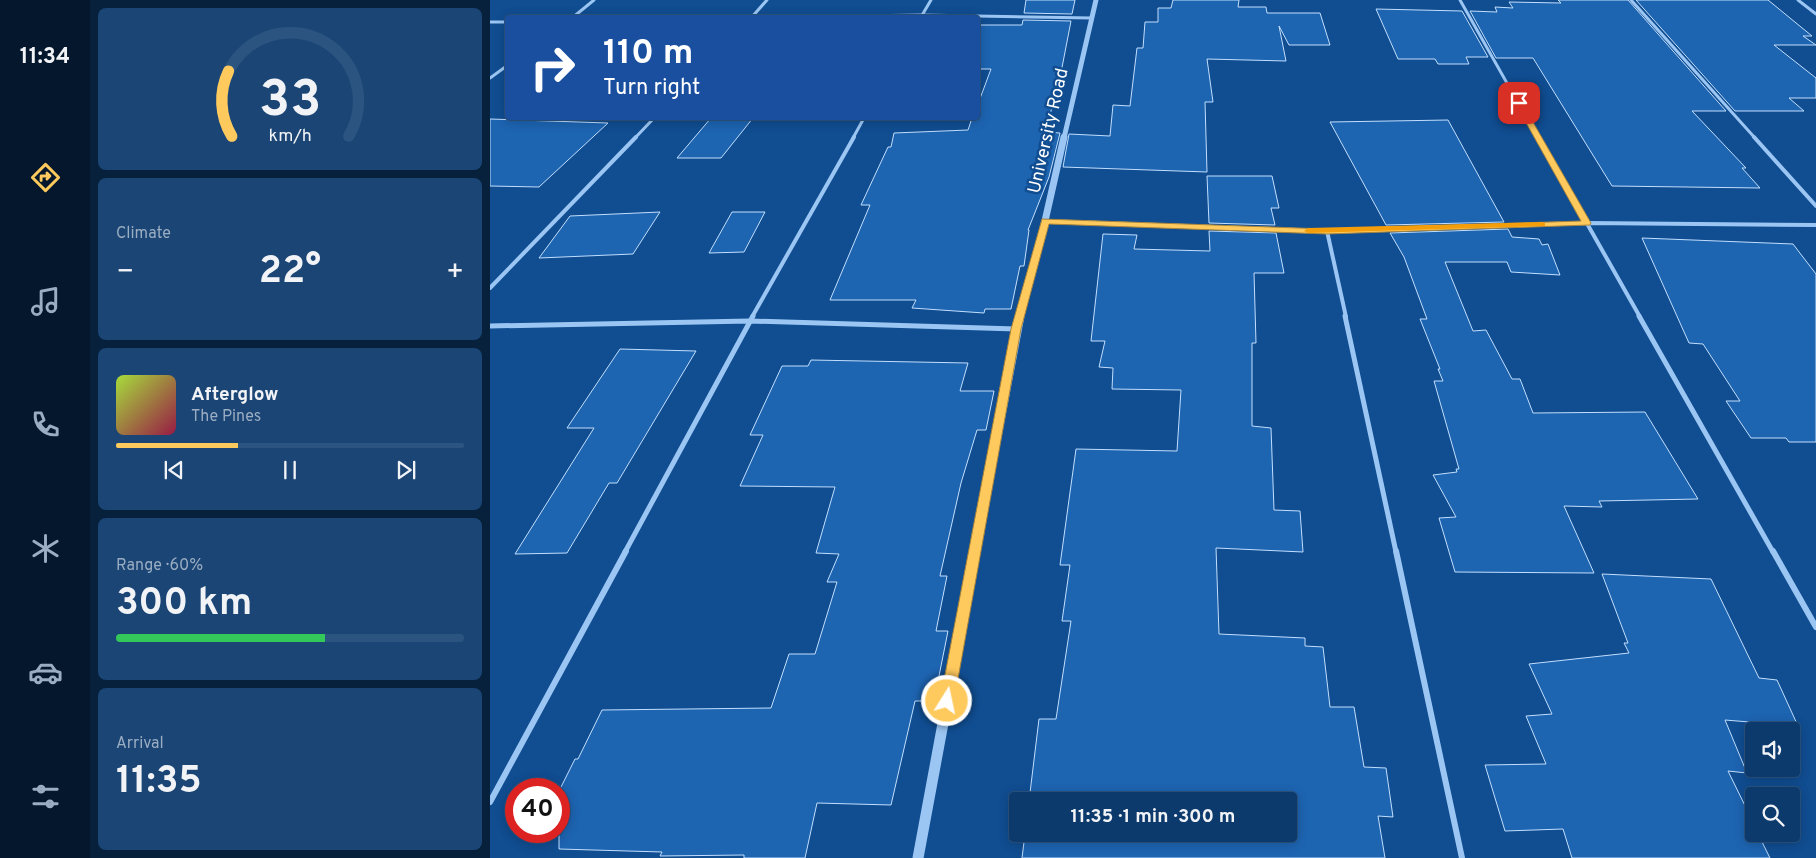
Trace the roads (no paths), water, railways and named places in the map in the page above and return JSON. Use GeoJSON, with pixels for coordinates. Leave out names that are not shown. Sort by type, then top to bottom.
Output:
{"type":"FeatureCollection","features":[{"type":"Feature","properties":{"kind":"street"},"geometry":{"type":"LineString","coordinates":[[576,15],[594,0]]}},
{"type":"Feature","properties":{"kind":"street"},"geometry":{"type":"LineString","coordinates":[[753,15],[766,0]]}},
{"type":"Feature","properties":{"kind":"street"},"geometry":{"type":"LineString","coordinates":[[922,15],[930,0]]}},
{"type":"Feature","properties":{"kind":"street","name":"University Road"},"geometry":{"type":"LineString","coordinates":[[918,858],[1016,329],[1045,221],[1096,0]]}},
{"type":"Feature","properties":{"kind":"street"},"geometry":{"type":"LineString","coordinates":[[1460,0],[1816,627]]}},
{"type":"Feature","properties":{"kind":"street"},"geometry":{"type":"LineString","coordinates":[[1631,0],[1816,206]]}},
{"type":"Feature","properties":{"kind":"street"},"geometry":{"type":"LineString","coordinates":[[1798,0],[1816,14]]}},
{"type":"Feature","properties":{"kind":"street"},"geometry":{"type":"LineString","coordinates":[[980,17],[1092,18]]}},
{"type":"Feature","properties":{"kind":"street"},"geometry":{"type":"LineString","coordinates":[[490,22],[505,22]]}},
{"type":"Feature","properties":{"kind":"street"},"geometry":{"type":"LineString","coordinates":[[490,78],[505,68]]}},
{"type":"Feature","properties":{"kind":"street"},"geometry":{"type":"LineString","coordinates":[[490,288],[652,120]]}},
{"type":"Feature","properties":{"kind":"street"},"geometry":{"type":"LineString","coordinates":[[490,802],[750,321],[863,120]]}},
{"type":"Feature","properties":{"kind":"street"},"geometry":{"type":"LineString","coordinates":[[1045,221],[1327,232],[1587,223],[1816,225]]}},
{"type":"Feature","properties":{"kind":"street"},"geometry":{"type":"LineString","coordinates":[[1327,232],[1462,858]]}},
{"type":"Feature","properties":{"kind":"street"},"geometry":{"type":"LineString","coordinates":[[490,326],[750,321],[1016,329]]}}]}
